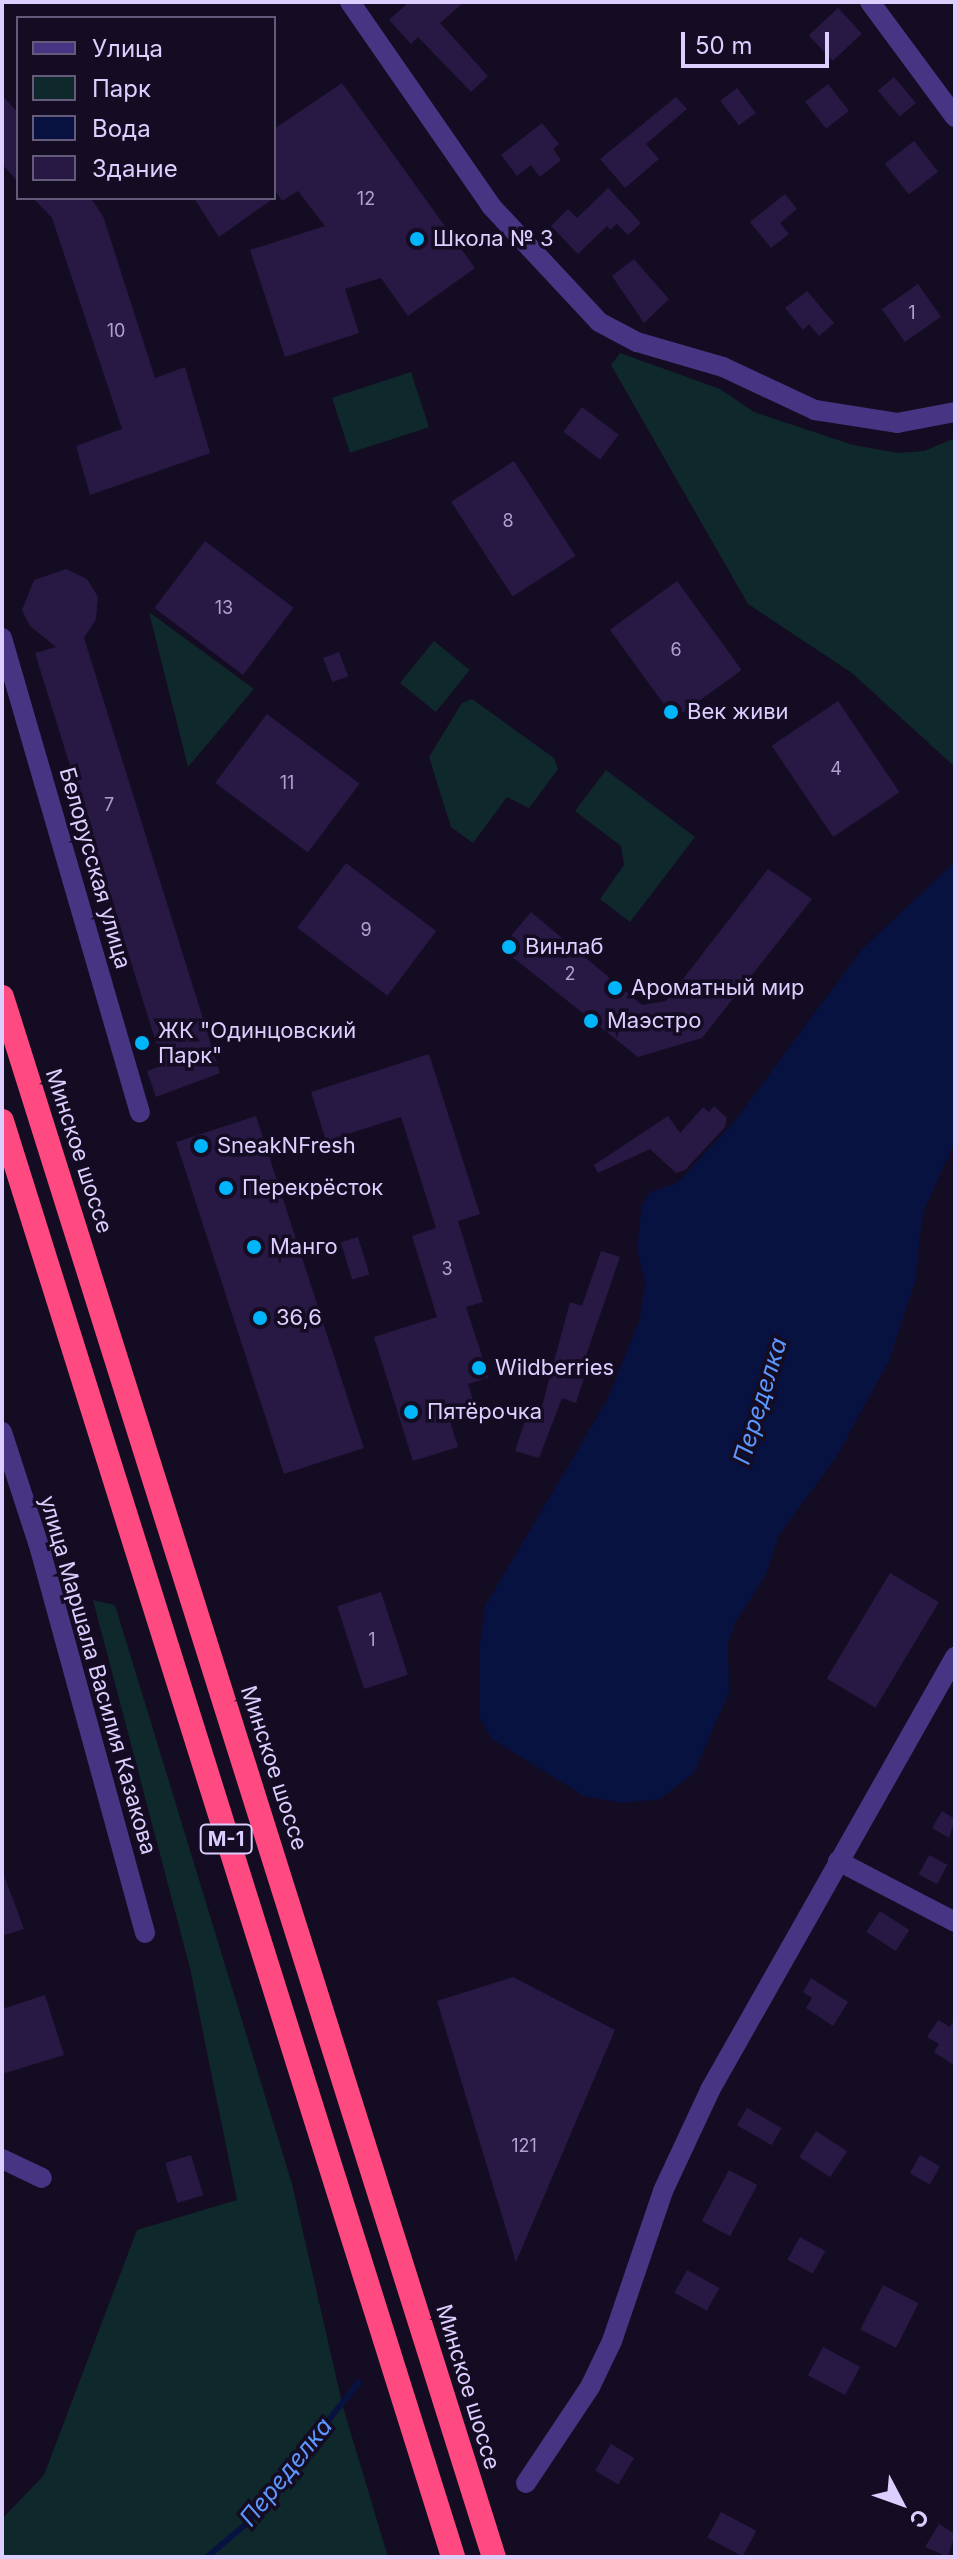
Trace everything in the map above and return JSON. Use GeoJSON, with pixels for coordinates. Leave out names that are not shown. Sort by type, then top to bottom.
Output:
{"type":"FeatureCollection","features":[{"type":"Feature","properties":{"kind":"highway","name":"Минское шоссе"},"geometry":{"type":"LineString","coordinates":[[2,997],[494,2557]]}},
{"type":"Feature","properties":{"kind":"highway","name":"М-1"},"geometry":{"type":"LineString","coordinates":[[2,1121],[453,2557]]}},
{"type":"Feature","properties":{"kind":"street"},"geometry":{"type":"LineString","coordinates":[[350,2],[491,206],[599,322],[637,342],[723,367],[815,410],[897,423],[955,412]]}},
{"type":"Feature","properties":{"kind":"street"},"geometry":{"type":"LineString","coordinates":[[870,2],[955,117]]}},
{"type":"Feature","properties":{"kind":"street","name":"Белорусская улица"},"geometry":{"type":"LineString","coordinates":[[2,638],[140,1112]]}},
{"type":"Feature","properties":{"kind":"street","name":"улица Маршала Василия Казакова"},"geometry":{"type":"LineString","coordinates":[[2,1432],[40,1549],[145,1933]]}},
{"type":"Feature","properties":{"kind":"street"},"geometry":{"type":"LineString","coordinates":[[526,2483],[590,2387],[686,2137],[955,1657]]}},
{"type":"Feature","properties":{"kind":"street"},"geometry":{"type":"LineString","coordinates":[[838,1861],[955,1922]]}},
{"type":"Feature","properties":{"kind":"street"},"geometry":{"type":"LineString","coordinates":[[2,2159],[42,2178]]}},
{"type":"Feature","properties":{"kind":"green space"},"geometry":{"type":"Polygon","coordinates":[[[620,353],[720,389],[754,412],[853,445],[898,453],[924,451],[955,438],[955,767],[852,673],[748,604],[611,365],[620,353]]]}},
{"type":"Feature","properties":{"kind":"green space"},"geometry":{"type":"Polygon","coordinates":[[[411,372],[429,427],[350,453],[332,398],[411,372]]]}},
{"type":"Feature","properties":{"kind":"green space"},"geometry":{"type":"Polygon","coordinates":[[[149,612],[254,689],[188,767],[149,612]]]}},
{"type":"Feature","properties":{"kind":"green space"},"geometry":{"type":"Polygon","coordinates":[[[434,641],[470,670],[436,712],[400,683],[434,641]]]}},
{"type":"Feature","properties":{"kind":"green space"},"geometry":{"type":"Polygon","coordinates":[[[472,699],[554,758],[558,769],[529,808],[507,797],[473,843],[451,827],[429,757],[462,703],[472,699]]]}},
{"type":"Feature","properties":{"kind":"green space"},"geometry":{"type":"Polygon","coordinates":[[[606,770],[695,837],[630,922],[600,899],[624,865],[621,846],[575,811],[606,770]]]}},
{"type":"Feature","properties":{"kind":"green space"},"geometry":{"type":"Polygon","coordinates":[[[93,1600],[115,1605],[292,2184],[343,2407],[388,2557],[2,2557],[2,2519],[44,2475],[137,2230],[237,2200],[190,1968],[93,1600]]]}},
{"type":"Feature","properties":{"kind":"water"},"geometry":{"type":"Polygon","coordinates":[[[955,862],[955,1141],[923,1213],[915,1282],[889,1361],[835,1459],[779,1535],[766,1574],[735,1623],[728,1644],[729,1692],[694,1773],[660,1799],[622,1803],[584,1796],[492,1739],[480,1718],[480,1645],[485,1606],[606,1402],[640,1319],[645,1282],[637,1250],[642,1205],[650,1192],[677,1183],[734,1122],[862,949],[955,862]]]}},
{"type":"Feature","properties":{"kind":"building"},"geometry":{"type":"Polygon","coordinates":[[[409,2],[464,2],[440,23],[488,76],[471,92],[418,37],[411,44],[389,20],[409,2]]]}},
{"type":"Feature","properties":{"kind":"building"},"geometry":{"type":"Polygon","coordinates":[[[838,8],[862,34],[833,61],[809,35],[838,8]]]}},
{"type":"Feature","properties":{"kind":"building"},"geometry":{"type":"Polygon","coordinates":[[[894,77],[916,103],[900,117],[878,90],[894,77]]]}},
{"type":"Feature","properties":{"kind":"building"},"geometry":{"type":"Polygon","coordinates":[[[342,83],[475,268],[408,316],[381,278],[345,289],[359,333],[285,357],[250,250],[325,226],[298,191],[282,201],[276,192],[276,128],[342,83]]]}},
{"type":"Feature","properties":{"kind":"building"},"geometry":{"type":"Polygon","coordinates":[[[828,84],[849,111],[826,129],[805,102],[828,84]]]}},
{"type":"Feature","properties":{"kind":"building"},"geometry":{"type":"Polygon","coordinates":[[[737,88],[756,113],[739,125],[720,101],[737,88]]]}},
{"type":"Feature","properties":{"kind":"building"},"geometry":{"type":"Polygon","coordinates":[[[2,95],[16,111],[16,180],[2,164],[2,95]]]}},
{"type":"Feature","properties":{"kind":"building"},"geometry":{"type":"Polygon","coordinates":[[[676,97],[687,109],[646,144],[659,159],[625,188],[600,159],[676,97]]]}},
{"type":"Feature","properties":{"kind":"building"},"geometry":{"type":"Polygon","coordinates":[[[542,123],[559,144],[553,149],[561,160],[540,177],[531,165],[517,176],[501,155],[542,123]]]}},
{"type":"Feature","properties":{"kind":"building"},"geometry":{"type":"Polygon","coordinates":[[[914,141],[938,172],[909,195],[885,164],[914,141]]]}},
{"type":"Feature","properties":{"kind":"building"},"geometry":{"type":"Polygon","coordinates":[[[608,188],[641,223],[628,235],[617,224],[610,230],[607,226],[578,254],[551,226],[568,209],[577,218],[608,188]]]}},
{"type":"Feature","properties":{"kind":"building"},"geometry":{"type":"Polygon","coordinates":[[[785,194],[797,209],[780,223],[789,234],[771,248],[750,222],[785,194]]]}},
{"type":"Feature","properties":{"kind":"building"},"geometry":{"type":"Polygon","coordinates":[[[35,200],[92,200],[103,216],[155,378],[185,367],[210,453],[90,495],[76,446],[122,429],[52,218],[35,200]]]}},
{"type":"Feature","properties":{"kind":"building"},"geometry":{"type":"Polygon","coordinates":[[[195,200],[271,200],[219,237],[195,200]]]}},
{"type":"Feature","properties":{"kind":"building"},"geometry":{"type":"Polygon","coordinates":[[[634,259],[669,299],[644,323],[612,276],[634,259]]]}},
{"type":"Feature","properties":{"kind":"building"},"geometry":{"type":"Polygon","coordinates":[[[918,284],[941,317],[905,342],[882,309],[918,284]]]}},
{"type":"Feature","properties":{"kind":"building"},"geometry":{"type":"Polygon","coordinates":[[[807,291],[834,323],[819,336],[809,324],[803,330],[785,308],[807,291]]]}},
{"type":"Feature","properties":{"kind":"building"},"geometry":{"type":"Polygon","coordinates":[[[582,407],[619,435],[600,459],[563,432],[582,407]]]}},
{"type":"Feature","properties":{"kind":"building"},"geometry":{"type":"Polygon","coordinates":[[[514,461],[576,556],[513,597],[451,502],[514,461]]]}},
{"type":"Feature","properties":{"kind":"building"},"geometry":{"type":"Polygon","coordinates":[[[205,541],[294,608],[243,675],[154,608],[205,541]]]}},
{"type":"Feature","properties":{"kind":"building"},"geometry":{"type":"Polygon","coordinates":[[[66,569],[87,579],[98,597],[96,619],[84,638],[220,1073],[156,1097],[147,1071],[163,1065],[35,653],[56,647],[30,626],[22,610],[34,580],[66,569]]]}},
{"type":"Feature","properties":{"kind":"building"},"geometry":{"type":"Polygon","coordinates":[[[677,581],[742,670],[675,719],[610,630],[677,581]]]}},
{"type":"Feature","properties":{"kind":"building"},"geometry":{"type":"Polygon","coordinates":[[[339,652],[348,676],[332,682],[323,658],[339,652]]]}},
{"type":"Feature","properties":{"kind":"building"},"geometry":{"type":"Polygon","coordinates":[[[838,701],[900,792],[833,837],[772,746],[838,701]]]}},
{"type":"Feature","properties":{"kind":"building"},"geometry":{"type":"Polygon","coordinates":[[[267,714],[360,784],[308,852],[215,783],[267,714]]]}},
{"type":"Feature","properties":{"kind":"building"},"geometry":{"type":"Polygon","coordinates":[[[346,863],[436,931],[387,996],[297,928],[346,863]]]}},
{"type":"Feature","properties":{"kind":"building"},"geometry":{"type":"Polygon","coordinates":[[[768,869],[812,899],[702,1038],[638,1057],[501,948],[531,912],[642,1005],[666,1001],[768,869]]]}},
{"type":"Feature","properties":{"kind":"building"},"geometry":{"type":"Polygon","coordinates":[[[429,1054],[480,1214],[458,1221],[483,1302],[466,1307],[489,1377],[468,1384],[477,1413],[450,1421],[458,1447],[413,1461],[374,1337],[437,1317],[412,1236],[436,1228],[401,1117],[326,1141],[311,1092],[429,1054]]]}},
{"type":"Feature","properties":{"kind":"building"},"geometry":{"type":"Polygon","coordinates":[[[714,1106],[727,1118],[725,1127],[685,1170],[676,1173],[650,1149],[598,1173],[594,1165],[668,1116],[680,1133],[703,1107],[709,1112],[714,1106]]]}},
{"type":"Feature","properties":{"kind":"building","name":"Манго"},"geometry":{"type":"Polygon","coordinates":[[[256,1116],[364,1448],[284,1474],[176,1142],[256,1116]]]}},
{"type":"Feature","properties":{"kind":"building"},"geometry":{"type":"Polygon","coordinates":[[[358,1237],[369,1274],[352,1280],[341,1242],[358,1237]]]}},
{"type":"Feature","properties":{"kind":"building"},"geometry":{"type":"Polygon","coordinates":[[[601,1251],[620,1257],[581,1370],[586,1372],[576,1403],[562,1398],[539,1458],[515,1451],[531,1403],[542,1406],[570,1302],[582,1306],[601,1251]]]}},
{"type":"Feature","properties":{"kind":"building"},"geometry":{"type":"Polygon","coordinates":[[[890,1573],[939,1602],[876,1708],[827,1678],[890,1573]]]}},
{"type":"Feature","properties":{"kind":"building"},"geometry":{"type":"Polygon","coordinates":[[[381,1592],[408,1675],[364,1689],[337,1606],[381,1592]]]}},
{"type":"Feature","properties":{"kind":"building"},"geometry":{"type":"Polygon","coordinates":[[[942,1811],[955,1819],[949,1838],[932,1828],[942,1811]]]}},
{"type":"Feature","properties":{"kind":"building"},"geometry":{"type":"Polygon","coordinates":[[[929,1855],[948,1865],[937,1884],[919,1874],[929,1855]]]}},
{"type":"Feature","properties":{"kind":"building"},"geometry":{"type":"Polygon","coordinates":[[[2,1870],[24,1929],[2,1936],[2,1870]]]}},
{"type":"Feature","properties":{"kind":"building"},"geometry":{"type":"Polygon","coordinates":[[[880,1911],[909,1930],[896,1951],[866,1932],[880,1911]]]}},
{"type":"Feature","properties":{"kind":"building"},"geometry":{"type":"Polygon","coordinates":[[[513,1977],[615,2030],[516,2262],[437,2001],[513,1977]]]}},
{"type":"Feature","properties":{"kind":"building"},"geometry":{"type":"Polygon","coordinates":[[[811,1978],[848,2002],[833,2026],[806,2008],[812,1998],[803,1992],[811,1978]]]}},
{"type":"Feature","properties":{"kind":"building"},"geometry":{"type":"Polygon","coordinates":[[[45,1995],[64,2055],[2,2074],[2,2009],[45,1995]]]}},
{"type":"Feature","properties":{"kind":"building"},"geometry":{"type":"Polygon","coordinates":[[[955,2019],[955,2066],[934,2052],[939,2044],[927,2037],[938,2020],[950,2027],[955,2019]]]}},
{"type":"Feature","properties":{"kind":"building"},"geometry":{"type":"Polygon","coordinates":[[[747,2108],[782,2128],[772,2145],[737,2125],[747,2108]]]}},
{"type":"Feature","properties":{"kind":"building"},"geometry":{"type":"Polygon","coordinates":[[[816,2131],[847,2151],[830,2177],[799,2157],[816,2131]]]}},
{"type":"Feature","properties":{"kind":"building"},"geometry":{"type":"Polygon","coordinates":[[[191,2155],[203,2195],[177,2203],[165,2163],[191,2155]]]}},
{"type":"Feature","properties":{"kind":"building"},"geometry":{"type":"Polygon","coordinates":[[[920,2155],[940,2166],[930,2185],[910,2173],[920,2155]]]}},
{"type":"Feature","properties":{"kind":"building"},"geometry":{"type":"Polygon","coordinates":[[[729,2170],[757,2185],[730,2236],[702,2221],[729,2170]]]}},
{"type":"Feature","properties":{"kind":"building"},"geometry":{"type":"Polygon","coordinates":[[[800,2237],[825,2251],[813,2274],[787,2260],[800,2237]]]}},
{"type":"Feature","properties":{"kind":"building"},"geometry":{"type":"Polygon","coordinates":[[[687,2270],[719,2288],[707,2311],[674,2293],[687,2270]]]}},
{"type":"Feature","properties":{"kind":"building"},"geometry":{"type":"Polygon","coordinates":[[[883,2285],[919,2303],[896,2348],[860,2330],[883,2285]]]}},
{"type":"Feature","properties":{"kind":"building"},"geometry":{"type":"Polygon","coordinates":[[[823,2347],[860,2367],[845,2395],[808,2375],[823,2347]]]}},
{"type":"Feature","properties":{"kind":"building"},"geometry":{"type":"Polygon","coordinates":[[[611,2444],[634,2458],[618,2484],[595,2471],[611,2444]]]}},
{"type":"Feature","properties":{"kind":"building"},"geometry":{"type":"Polygon","coordinates":[[[721,2512],[756,2531],[743,2556],[707,2538],[721,2512]]]}},
{"type":"Feature","properties":{"kind":"building"},"geometry":{"type":"Polygon","coordinates":[[[939,2524],[955,2534],[948,2557],[925,2547],[939,2524]]]}},
{"type":"Feature","properties":{"kind":"waterway","name":"Переделка"},"geometry":{"type":"LineString","coordinates":[[207,2557],[246,2524],[359,2382]]}},
{"type":"Feature","properties":{"kind":"place","name":"Школа № 3"},"geometry":{"type":"Point","coordinates":[417,239]}},
{"type":"Feature","properties":{"kind":"place","name":"Век живи"},"geometry":{"type":"Point","coordinates":[671,712]}},
{"type":"Feature","properties":{"kind":"place","name":"Винлаб"},"geometry":{"type":"Point","coordinates":[509,947]}},
{"type":"Feature","properties":{"kind":"place","name":"Ароматный мир"},"geometry":{"type":"Point","coordinates":[615,988]}},
{"type":"Feature","properties":{"kind":"place","name":"Маэстро"},"geometry":{"type":"Point","coordinates":[591,1021]}},
{"type":"Feature","properties":{"kind":"place","name":"ЖК \"Одинцовский Парк\""},"geometry":{"type":"Point","coordinates":[142,1043]}},
{"type":"Feature","properties":{"kind":"place","name":"SneakNFresh"},"geometry":{"type":"Point","coordinates":[201,1146]}},
{"type":"Feature","properties":{"kind":"place","name":"Перекрёсток"},"geometry":{"type":"Point","coordinates":[226,1188]}},
{"type":"Feature","properties":{"kind":"place","name":"Манго"},"geometry":{"type":"Point","coordinates":[254,1247]}},
{"type":"Feature","properties":{"kind":"place","name":"36,6"},"geometry":{"type":"Point","coordinates":[260,1318]}},
{"type":"Feature","properties":{"kind":"place","name":"Wildberries"},"geometry":{"type":"Point","coordinates":[479,1368]}},
{"type":"Feature","properties":{"kind":"place","name":"Пятёрочка"},"geometry":{"type":"Point","coordinates":[411,1412]}}]}
